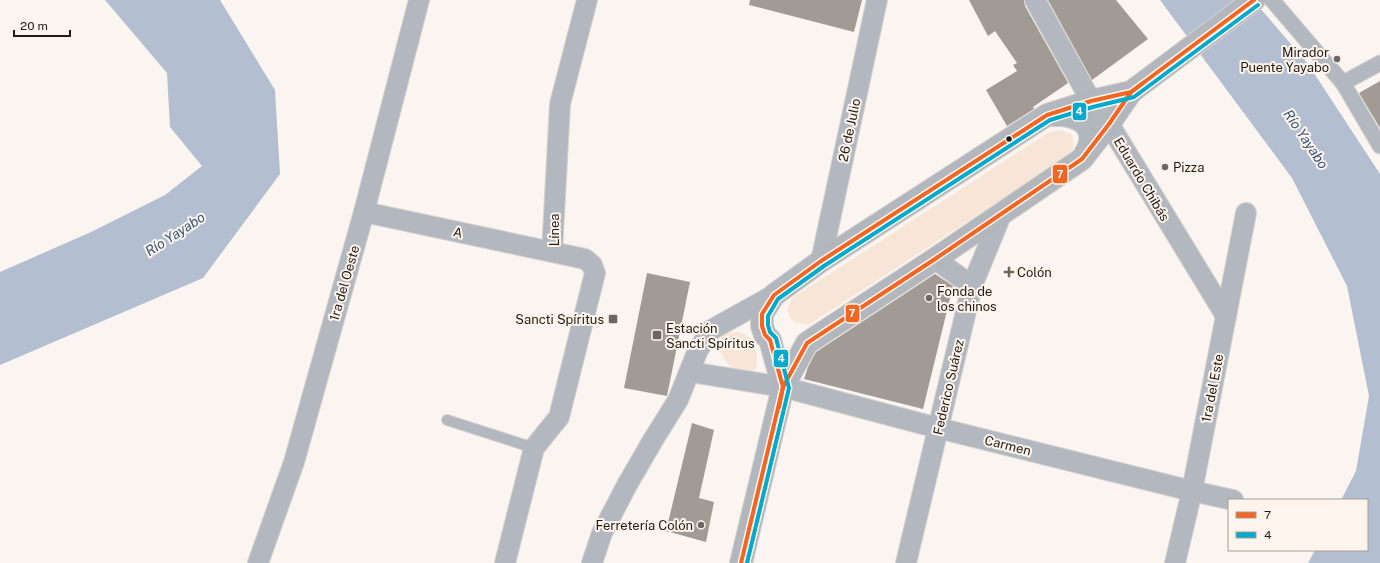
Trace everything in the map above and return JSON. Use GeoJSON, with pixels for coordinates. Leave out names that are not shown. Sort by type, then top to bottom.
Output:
{"type":"FeatureCollection","features":[{"type":"Feature","properties":{"kind":"main road"},"geometry":{"type":"LineString","coordinates":[[741,563],[784,387],[807,343],[1001,215],[1082,159],[1136,88],[1254,0]]}},
{"type":"Feature","properties":{"kind":"main road"},"geometry":{"type":"LineString","coordinates":[[784,387],[770,340],[765,335],[762,326],[762,314],[774,295],[821,261],[1047,116],[1136,88]]}},
{"type":"Feature","properties":{"kind":"main road"},"geometry":{"type":"LineString","coordinates":[[1047,116],[1067,116],[1080,120],[1086,124],[1090,131],[1091,138],[1089,147],[1082,159]]}},
{"type":"Feature","properties":{"kind":"main road"},"geometry":{"type":"LineString","coordinates":[[770,340],[785,344],[807,343]]}},
{"type":"Feature","properties":{"kind":"street","name":"1ra del Oeste"},"geometry":{"type":"LineString","coordinates":[[258,563],[294,462],[364,212],[418,0]]}},
{"type":"Feature","properties":{"kind":"street","name":"Línea"},"geometry":{"type":"LineString","coordinates":[[505,563],[534,448],[559,417],[595,273],[592,265],[585,259],[552,252],[560,104],[586,0]]}},
{"type":"Feature","properties":{"kind":"street","name":"26 de Julio"},"geometry":{"type":"LineString","coordinates":[[821,261],[877,0]]}},
{"type":"Feature","properties":{"kind":"street","name":"Eduardo Chibás"},"geometry":{"type":"LineString","coordinates":[[1035,0],[1092,101],[1109,124],[1226,316]]}},
{"type":"Feature","properties":{"kind":"street"},"geometry":{"type":"LineString","coordinates":[[1272,0],[1342,83],[1380,146]]}},
{"type":"Feature","properties":{"kind":"street"},"geometry":{"type":"LineString","coordinates":[[1342,83],[1380,63]]}},
{"type":"Feature","properties":{"kind":"street","name":"A"},"geometry":{"type":"LineString","coordinates":[[364,212],[552,252]]}},
{"type":"Feature","properties":{"kind":"street","name":"1ra del Este"},"geometry":{"type":"LineString","coordinates":[[1175,563],[1192,491],[1246,213]]}},
{"type":"Feature","properties":{"kind":"street","name":"Federico Suárez"},"geometry":{"type":"LineString","coordinates":[[906,563],[972,286],[1001,215]]}},
{"type":"Feature","properties":{"kind":"street"},"geometry":{"type":"LineString","coordinates":[[935,259],[972,286]]}},
{"type":"Feature","properties":{"kind":"street"},"geometry":{"type":"LineString","coordinates":[[592,563],[602,533],[652,440],[678,400],[698,350],[712,330],[774,295]]}},
{"type":"Feature","properties":{"kind":"street","name":"Carmen"},"geometry":{"type":"LineString","coordinates":[[690,372],[784,387],[938,428],[1228,499]]}},
{"type":"Feature","properties":{"kind":"lane"},"geometry":{"type":"LineString","coordinates":[[447,420],[534,448]]}},
{"type":"Feature","properties":{"kind":"shaded area"},"geometry":{"type":"Polygon","coordinates":[[[1059,130],[1072,134],[1074,147],[1070,155],[810,324],[801,324],[795,322],[791,318],[787,310],[792,298],[1048,133],[1059,130]]]}},
{"type":"Feature","properties":{"kind":"shaded area"},"geometry":{"type":"Polygon","coordinates":[[[740,332],[751,338],[757,354],[757,368],[750,374],[738,372],[733,369],[724,359],[719,347],[719,341],[722,337],[728,333],[740,332]]]}},
{"type":"Feature","properties":{"kind":"water","name":"Río Yayabo"},"geometry":{"type":"Polygon","coordinates":[[[105,0],[220,0],[275,90],[280,174],[203,278],[0,365],[0,272],[91,232],[165,195],[202,166],[170,127],[167,73],[105,0]]]}},
{"type":"Feature","properties":{"kind":"water","name":"Río Yayabo"},"geometry":{"type":"Polygon","coordinates":[[[1160,0],[1253,0],[1308,64],[1380,174],[1380,563],[1308,563],[1314,551],[1368,551],[1368,499],[1342,499],[1356,471],[1369,396],[1347,286],[1292,178],[1160,0]]]}},
{"type":"Feature","properties":{"kind":"building"},"geometry":{"type":"Polygon","coordinates":[[[750,0],[862,0],[854,32],[749,5],[750,0]]]}},
{"type":"Feature","properties":{"kind":"building"},"geometry":{"type":"Polygon","coordinates":[[[969,0],[1024,0],[1025,6],[1068,83],[1033,107],[1034,109],[1007,126],[986,90],[1017,71],[1013,65],[1017,63],[995,31],[988,36],[969,0]]]}},
{"type":"Feature","properties":{"kind":"building"},"geometry":{"type":"Polygon","coordinates":[[[1048,0],[1116,0],[1148,39],[1092,80],[1048,0]]]}},
{"type":"Feature","properties":{"kind":"building"},"geometry":{"type":"Polygon","coordinates":[[[1380,81],[1380,128],[1359,93],[1380,81]]]}},
{"type":"Feature","properties":{"kind":"building","name":"Estación Sancti Spíritus"},"geometry":{"type":"Polygon","coordinates":[[[647,273],[690,282],[667,396],[624,388],[647,273]]]}},
{"type":"Feature","properties":{"kind":"building"},"geometry":{"type":"Polygon","coordinates":[[[935,274],[953,286],[923,409],[804,379],[808,367],[816,352],[935,274]]]}},
{"type":"Feature","properties":{"kind":"building"},"geometry":{"type":"Polygon","coordinates":[[[692,423],[714,430],[699,498],[714,502],[706,542],[666,531],[692,423]]]}},
{"type":"Feature","properties":{"kind":"transit line","name":"7"},"geometry":{"type":"LineString","coordinates":[[741,563],[783,387],[770,340],[765,335],[762,326],[762,314],[774,295],[821,261],[1047,115],[1091,101],[1131,92],[1254,0]]}},
{"type":"Feature","properties":{"kind":"transit line","name":"4"},"geometry":{"type":"LineString","coordinates":[[747,563],[789,388],[776,338],[770,332],[768,325],[768,316],[778,299],[824,266],[1050,120],[1134,97],[1258,5]]}},
{"type":"Feature","properties":{"kind":"transit line","name":"7"},"geometry":{"type":"LineString","coordinates":[[779,407],[783,387],[807,343],[935,259],[1082,159],[1131,92],[1143,83]]}},
{"type":"Feature","properties":{"kind":"place","name":"Mirador Puente Yayabo"},"geometry":{"type":"Point","coordinates":[1337,59]}},
{"type":"Feature","properties":{"kind":"place","name":"Pizza"},"geometry":{"type":"Point","coordinates":[1165,167]}},
{"type":"Feature","properties":{"kind":"place","name":"Colón"},"geometry":{"type":"Point","coordinates":[1009,272]}},
{"type":"Feature","properties":{"kind":"place","name":"Fonda de los chinos"},"geometry":{"type":"Point","coordinates":[929,298]}},
{"type":"Feature","properties":{"kind":"place","name":"Sancti Spíritus"},"geometry":{"type":"Point","coordinates":[613,319]}},
{"type":"Feature","properties":{"kind":"place","name":"Estación Sancti Spíritus"},"geometry":{"type":"Point","coordinates":[657,335]}},
{"type":"Feature","properties":{"kind":"place","name":"Ferretería Colón"},"geometry":{"type":"Point","coordinates":[701,525]}}]}
